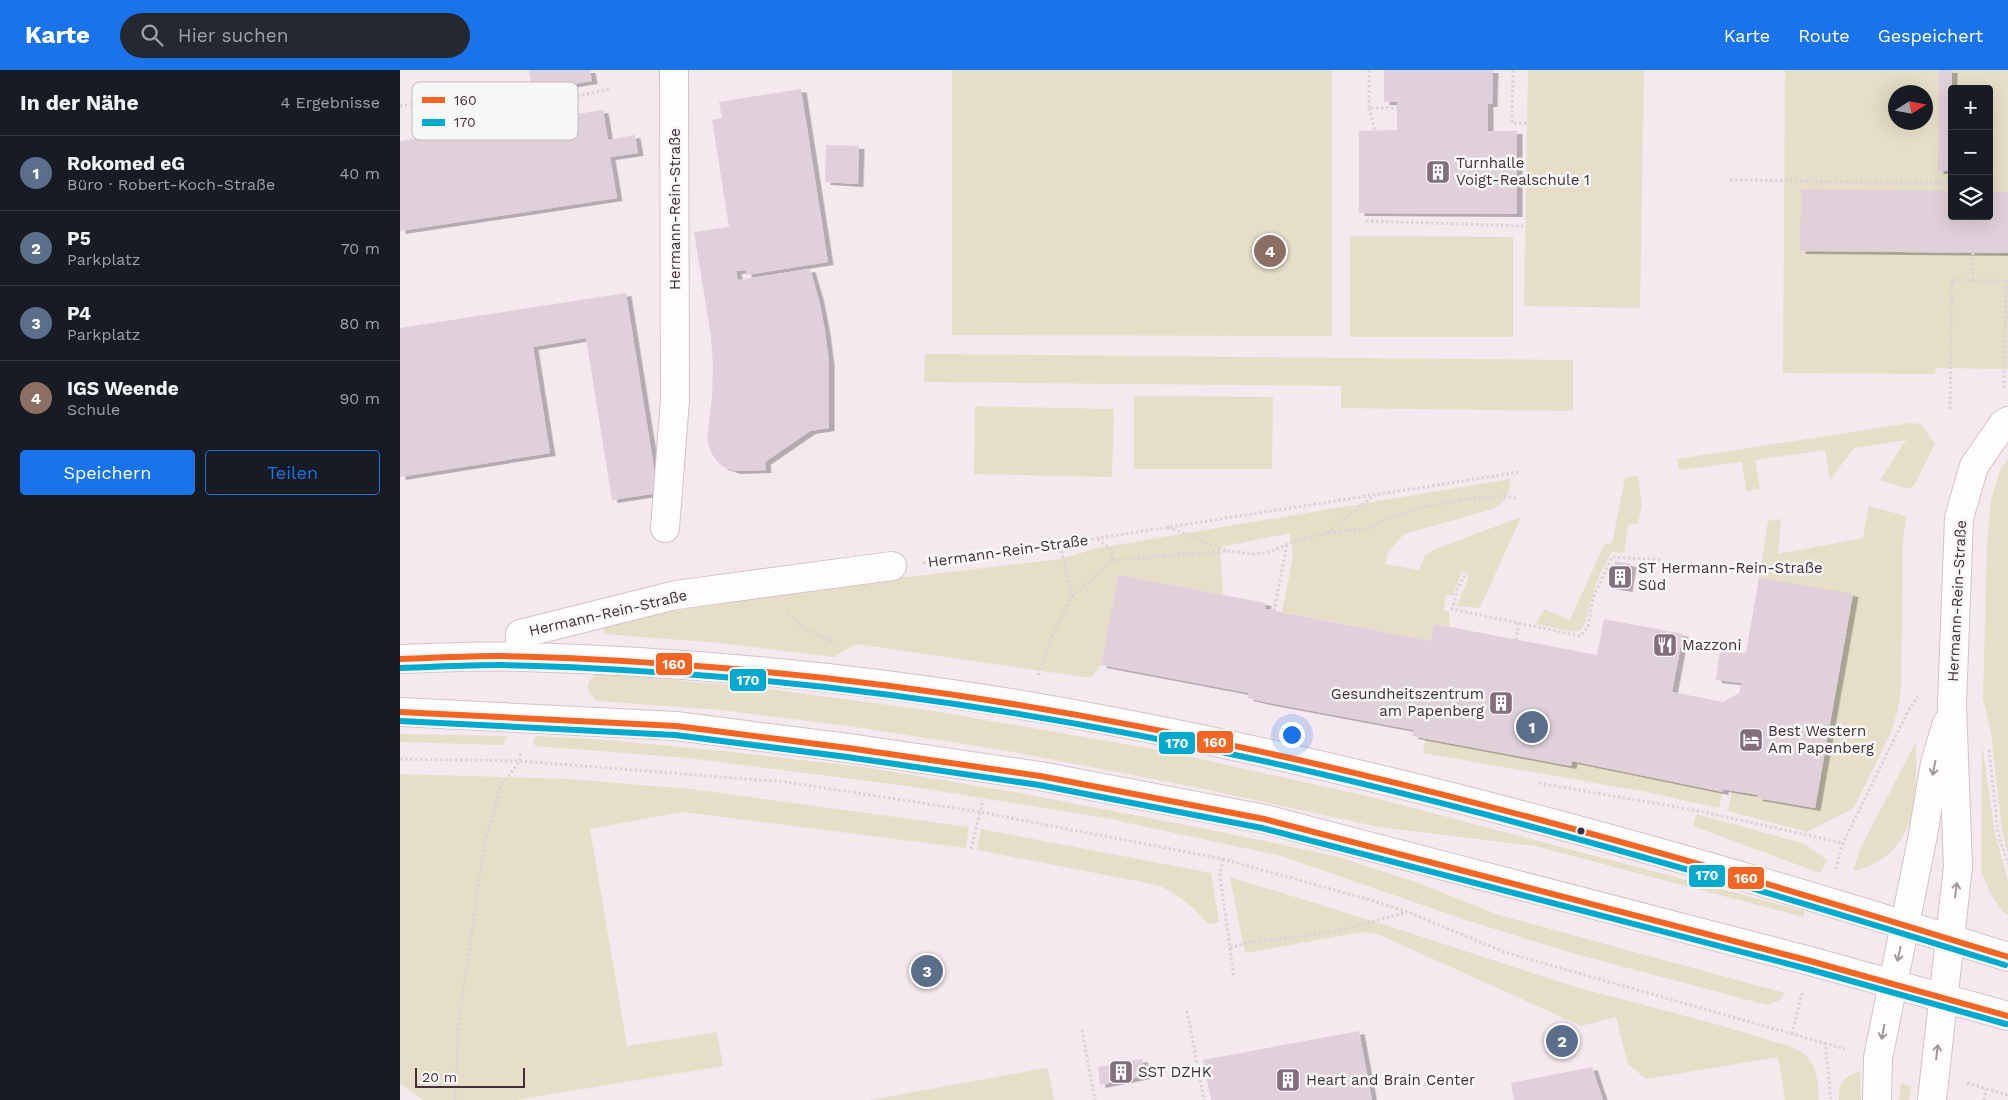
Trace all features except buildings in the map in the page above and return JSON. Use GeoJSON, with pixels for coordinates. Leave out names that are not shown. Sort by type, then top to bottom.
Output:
{"type":"FeatureCollection","features":[{"type":"Feature","properties":{"kind":"street","name":"Hermann-Rein-Straße"},"geometry":{"type":"LineString","coordinates":[[665,528],[675,400],[674,70]]}},
{"type":"Feature","properties":{"kind":"street","name":"Hermann-Rein-Straße"},"geometry":{"type":"LineString","coordinates":[[1932,1100],[1958,867],[1952,704],[1960,518],[1974,466],[2006,422]]}},
{"type":"Feature","properties":{"kind":"street","name":"Hermann-Rein-Straße"},"geometry":{"type":"LineString","coordinates":[[520,657],[520,634],[676,596],[892,566]]}},
{"type":"Feature","properties":{"kind":"street"},"geometry":{"type":"LineString","coordinates":[[400,659],[520,657],[672,664],[865,682],[1055,711],[1255,750],[1702,864],[1827,900],[2008,957]]}},
{"type":"Feature","properties":{"kind":"street","name":"Hermann-Rein-Straße"},"geometry":{"type":"LineString","coordinates":[[1877,1100],[1878,1058],[1935,763],[1952,704]]}},
{"type":"Feature","properties":{"kind":"street"},"geometry":{"type":"LineString","coordinates":[[400,712],[676,726],[848,748],[1040,776],[1264,819],[1810,961],[2008,1016]]}},
{"type":"Feature","properties":{"kind":"path"},"geometry":{"type":"LineString","coordinates":[[1369,70],[1369,108],[1375,131]]}},
{"type":"Feature","properties":{"kind":"path"},"geometry":{"type":"LineString","coordinates":[[1513,70],[1512,123],[1527,123]]}},
{"type":"Feature","properties":{"kind":"path"},"geometry":{"type":"LineString","coordinates":[[578,96],[610,89]]}},
{"type":"Feature","properties":{"kind":"path"},"geometry":{"type":"LineString","coordinates":[[1369,108],[1397,108]]}},
{"type":"Feature","properties":{"kind":"path"},"geometry":{"type":"LineString","coordinates":[[1730,180],[1948,183]]}},
{"type":"Feature","properties":{"kind":"path"},"geometry":{"type":"LineString","coordinates":[[1366,222],[1525,226]]}},
{"type":"Feature","properties":{"kind":"path"},"geometry":{"type":"LineString","coordinates":[[1973,253],[1973,280]]}},
{"type":"Feature","properties":{"kind":"path"},"geometry":{"type":"LineString","coordinates":[[1950,409],[1952,280],[2007,281],[2006,422]]}},
{"type":"Feature","properties":{"kind":"path","name":"Hermann-Rein-Straße"},"geometry":{"type":"LineString","coordinates":[[892,566],[1060,544],[1520,472]]}},
{"type":"Feature","properties":{"kind":"path"},"geometry":{"type":"LineString","coordinates":[[1327,533],[1375,494]]}},
{"type":"Feature","properties":{"kind":"path"},"geometry":{"type":"LineString","coordinates":[[1036,678],[1052,637],[1072,597],[1113,560],[1230,552],[1253,554],[1270,552],[1294,540],[1327,533],[1369,528],[1392,517],[1425,506],[1465,499],[1507,496],[1518,499]]}},
{"type":"Feature","properties":{"kind":"path"},"geometry":{"type":"LineString","coordinates":[[1167,527],[1230,552]]}},
{"type":"Feature","properties":{"kind":"path"},"geometry":{"type":"LineString","coordinates":[[1098,538],[1111,549],[1113,560]]}},
{"type":"Feature","properties":{"kind":"path"},"geometry":{"type":"LineString","coordinates":[[1060,544],[1072,597]]}},
{"type":"Feature","properties":{"kind":"path"},"geometry":{"type":"LineString","coordinates":[[1274,611],[1287,544]]}},
{"type":"Feature","properties":{"kind":"path"},"geometry":{"type":"LineString","coordinates":[[1465,575],[1458,588],[1452,609],[1580,636],[1588,627],[1593,598],[1612,557],[1662,560]]}},
{"type":"Feature","properties":{"kind":"path"},"geometry":{"type":"LineString","coordinates":[[1516,640],[1519,623]]}},
{"type":"Feature","properties":{"kind":"path"},"geometry":{"type":"LineString","coordinates":[[1827,900],[1843,843],[1908,711],[1920,695]]}},
{"type":"Feature","properties":{"kind":"path"},"geometry":{"type":"LineString","coordinates":[[400,759],[520,761],[785,782],[980,812],[1223,860],[1368,899],[1408,912],[1504,952],[1878,1058]]}},
{"type":"Feature","properties":{"kind":"path"},"geometry":{"type":"LineString","coordinates":[[455,1100],[459,1019],[485,842],[501,786],[520,761]]}},
{"type":"Feature","properties":{"kind":"path"},"geometry":{"type":"LineString","coordinates":[[1573,788],[1699,811],[1843,843]]}},
{"type":"Feature","properties":{"kind":"path"},"geometry":{"type":"LineString","coordinates":[[970,849],[980,812]]}},
{"type":"Feature","properties":{"kind":"path"},"geometry":{"type":"LineString","coordinates":[[1223,860],[1220,875],[1234,978]]}},
{"type":"Feature","properties":{"kind":"path"},"geometry":{"type":"LineString","coordinates":[[1230,948],[1249,942],[1298,937],[1346,928],[1408,912]]}},
{"type":"Feature","properties":{"kind":"path"},"geometry":{"type":"LineString","coordinates":[[1792,1034],[1810,961]]}},
{"type":"Feature","properties":{"kind":"path"},"geometry":{"type":"LineString","coordinates":[[1187,1010],[1204,1100]]}},
{"type":"Feature","properties":{"kind":"path"},"geometry":{"type":"LineString","coordinates":[[1082,1030],[1095,1100]]}},
{"type":"Feature","properties":{"kind":"path"},"geometry":{"type":"LineString","coordinates":[[1824,1042],[1832,1100]]}},
{"type":"Feature","properties":{"kind":"path"},"geometry":{"type":"LineString","coordinates":[[1934,1072],[2008,1095]]}},
{"type":"Feature","properties":{"kind":"path"},"geometry":{"type":"LineString","coordinates":[[1984,1100],[1986,1089]]}},
{"type":"Feature","properties":{"kind":"shaded area"},"geometry":{"type":"Polygon","coordinates":[[[952,70],[1332,70],[1332,336],[952,335],[952,70]]]}},
{"type":"Feature","properties":{"kind":"shaded area"},"geometry":{"type":"Polygon","coordinates":[[[1528,70],[1644,70],[1640,308],[1524,306],[1528,70]]]}},
{"type":"Feature","properties":{"kind":"shaded area"},"geometry":{"type":"Polygon","coordinates":[[[1785,70],[2008,70],[2008,369],[1936,368],[1935,374],[1783,373],[1785,70]]]}},
{"type":"Feature","properties":{"kind":"shaded area"},"geometry":{"type":"Polygon","coordinates":[[[1350,236],[1513,237],[1513,337],[1350,337],[1350,236]]]}},
{"type":"Feature","properties":{"kind":"shaded area"},"geometry":{"type":"Polygon","coordinates":[[[925,354],[1573,360],[1573,411],[1341,408],[1341,386],[924,382],[925,354]]]}},
{"type":"Feature","properties":{"kind":"shaded area"},"geometry":{"type":"Polygon","coordinates":[[[1134,396],[1273,397],[1272,469],[1134,469],[1134,396]]]}},
{"type":"Feature","properties":{"kind":"shaded area"},"geometry":{"type":"Polygon","coordinates":[[[975,406],[1114,409],[1112,477],[974,474],[975,406]]]}},
{"type":"Feature","properties":{"kind":"shaded area"},"geometry":{"type":"Polygon","coordinates":[[[1910,423],[1921,424],[1935,444],[1914,486],[1908,489],[1880,480],[1906,440],[1854,448],[1830,480],[1825,450],[1755,460],[1760,489],[1746,491],[1742,462],[1679,470],[1677,459],[1910,423]]]}},
{"type":"Feature","properties":{"kind":"shaded area"},"geometry":{"type":"Polygon","coordinates":[[[2008,459],[2008,855],[2002,830],[1991,732],[1983,699],[1987,545],[1991,501],[2000,470],[2008,459]]]}},
{"type":"Feature","properties":{"kind":"shaded area"},"geometry":{"type":"Polygon","coordinates":[[[1638,476],[1642,506],[1638,523],[1628,525],[1624,553],[1611,552],[1596,584],[1585,623],[1581,630],[1574,632],[1536,624],[1544,609],[1570,620],[1604,545],[1612,543],[1625,478],[1638,476]]]}},
{"type":"Feature","properties":{"kind":"shaded area"},"geometry":{"type":"Polygon","coordinates":[[[1510,479],[1506,497],[1493,509],[1404,534],[1388,552],[1385,564],[1419,570],[1425,555],[1433,550],[1521,517],[1480,608],[1457,606],[1469,576],[1462,571],[1453,596],[1446,594],[1444,610],[1449,612],[1450,626],[1434,624],[1431,641],[1282,612],[1293,557],[1290,533],[1220,547],[1223,595],[1118,575],[1101,665],[1091,678],[856,644],[834,657],[720,643],[604,634],[604,624],[641,616],[848,584],[1060,559],[1098,548],[1510,479]]]}},
{"type":"Feature","properties":{"kind":"shaded area"},"geometry":{"type":"Polygon","coordinates":[[[1869,506],[1906,516],[1903,541],[1901,687],[1898,709],[1891,732],[1854,808],[1807,832],[1728,811],[1732,791],[1758,795],[1757,798],[1815,808],[1853,595],[1759,578],[1768,521],[1781,519],[1778,554],[1863,538],[1869,506]]]}},
{"type":"Feature","properties":{"kind":"shaded area"},"geometry":{"type":"Polygon","coordinates":[[[598,673],[768,689],[933,711],[1159,750],[1371,797],[1805,911],[1803,917],[1535,846],[1379,827],[1195,787],[1014,752],[856,727],[721,710],[597,701],[588,690],[588,683],[598,673]]]}},
{"type":"Feature","properties":{"kind":"shaded area"},"geometry":{"type":"Polygon","coordinates":[[[400,734],[508,736],[502,745],[400,742],[400,734]]]}},
{"type":"Feature","properties":{"kind":"shaded area"},"geometry":{"type":"Polygon","coordinates":[[[536,736],[607,740],[864,767],[1020,793],[1211,830],[1335,856],[1416,882],[1499,915],[1785,993],[1780,1000],[1767,1005],[1572,953],[1463,919],[1281,856],[1110,819],[915,787],[688,758],[535,746],[533,741],[536,736]]]}},
{"type":"Feature","properties":{"kind":"shaded area"},"geometry":{"type":"Polygon","coordinates":[[[1425,739],[1571,766],[1572,761],[1723,792],[1719,808],[1647,792],[1423,753],[1425,739]]]}},
{"type":"Feature","properties":{"kind":"shaded area"},"geometry":{"type":"Polygon","coordinates":[[[1916,742],[1915,793],[1908,826],[1890,853],[1873,864],[1853,871],[1860,849],[1916,742]]]}},
{"type":"Feature","properties":{"kind":"shaded area"},"geometry":{"type":"Polygon","coordinates":[[[1982,744],[1995,834],[2008,881],[2008,916],[1995,901],[1981,871],[1982,744]]]}},
{"type":"Feature","properties":{"kind":"shaded area"},"geometry":{"type":"Polygon","coordinates":[[[400,774],[568,779],[691,789],[969,827],[966,848],[683,812],[590,829],[627,1046],[717,1032],[723,1066],[517,1100],[423,1100],[400,1084],[400,774]]]}},
{"type":"Feature","properties":{"kind":"shaded area"},"geometry":{"type":"Polygon","coordinates":[[[1696,814],[1805,844],[1827,860],[1820,873],[1693,826],[1696,814]]]}},
{"type":"Feature","properties":{"kind":"shaded area"},"geometry":{"type":"Polygon","coordinates":[[[981,829],[1211,873],[1219,922],[1208,924],[1197,912],[1172,892],[1157,885],[977,850],[981,829]]]}},
{"type":"Feature","properties":{"kind":"shaded area"},"geometry":{"type":"Polygon","coordinates":[[[1230,877],[1395,928],[1572,986],[1719,1025],[1792,1047],[1806,1055],[1814,1067],[1818,1083],[1819,1100],[1785,1100],[1778,1057],[1646,1079],[1628,1064],[1616,1017],[1581,1026],[1380,935],[1363,932],[1245,953],[1230,877]]]}},
{"type":"Feature","properties":{"kind":"shaded area"},"geometry":{"type":"Polygon","coordinates":[[[1048,1068],[1054,1100],[869,1100],[1034,1070],[1048,1068]]]}},
{"type":"Feature","properties":{"kind":"shaded area"},"geometry":{"type":"Polygon","coordinates":[[[1860,1071],[1861,1100],[1839,1100],[1843,1081],[1850,1075],[1860,1071]]]}},
{"type":"Feature","properties":{"kind":"shaded area"},"geometry":{"type":"Polygon","coordinates":[[[1901,1083],[1911,1086],[1909,1100],[1899,1100],[1901,1083]]]}},
{"type":"Feature","properties":{"kind":"transit line","name":"160"},"geometry":{"type":"LineString","coordinates":[[400,659],[499,656],[697,666],[864,683],[1031,707],[1196,738],[1360,774],[1686,860],[2008,957]]}},
{"type":"Feature","properties":{"kind":"transit line","name":"170"},"geometry":{"type":"LineString","coordinates":[[400,668],[499,665],[598,668],[697,675],[864,692],[1030,716],[1195,746],[1359,783],[1522,824],[1684,869],[2005,965]]}},
{"type":"Feature","properties":{"kind":"transit line","name":"160"},"geometry":{"type":"LineString","coordinates":[[400,712],[676,726],[848,748],[1040,776],[1264,819],[1810,961],[2008,1016]]}},
{"type":"Feature","properties":{"kind":"transit line","name":"170"},"geometry":{"type":"LineString","coordinates":[[400,721],[675,735],[847,757],[1039,785],[1262,828],[1808,969],[2006,1024]]}},
{"type":"Feature","properties":{"kind":"place","name":"Turnhalle Voigt-Realschule 1"},"geometry":{"type":"Point","coordinates":[1438,172]}},
{"type":"Feature","properties":{"kind":"place","name":"IGS Weende"},"geometry":{"type":"Point","coordinates":[1270,251]}},
{"type":"Feature","properties":{"kind":"place","name":"ST Hermann-Rein-Straße Süd"},"geometry":{"type":"Point","coordinates":[1620,577]}},
{"type":"Feature","properties":{"kind":"place","name":"Mazzoni"},"geometry":{"type":"Point","coordinates":[1665,645]}},
{"type":"Feature","properties":{"kind":"place","name":"Gesundheitszentrum am Papenberg"},"geometry":{"type":"Point","coordinates":[1501,703]}},
{"type":"Feature","properties":{"kind":"place","name":"Rokomed eG"},"geometry":{"type":"Point","coordinates":[1532,727]}},
{"type":"Feature","properties":{"kind":"place","name":"Best Western Am Papenberg"},"geometry":{"type":"Point","coordinates":[1751,740]}},
{"type":"Feature","properties":{"kind":"place","name":"P4"},"geometry":{"type":"Point","coordinates":[927,971]}},
{"type":"Feature","properties":{"kind":"place","name":"P5"},"geometry":{"type":"Point","coordinates":[1562,1041]}},
{"type":"Feature","properties":{"kind":"place","name":"SST DZHK"},"geometry":{"type":"Point","coordinates":[1121,1072]}},
{"type":"Feature","properties":{"kind":"place","name":"Heart and Brain Center"},"geometry":{"type":"Point","coordinates":[1288,1080]}}]}
